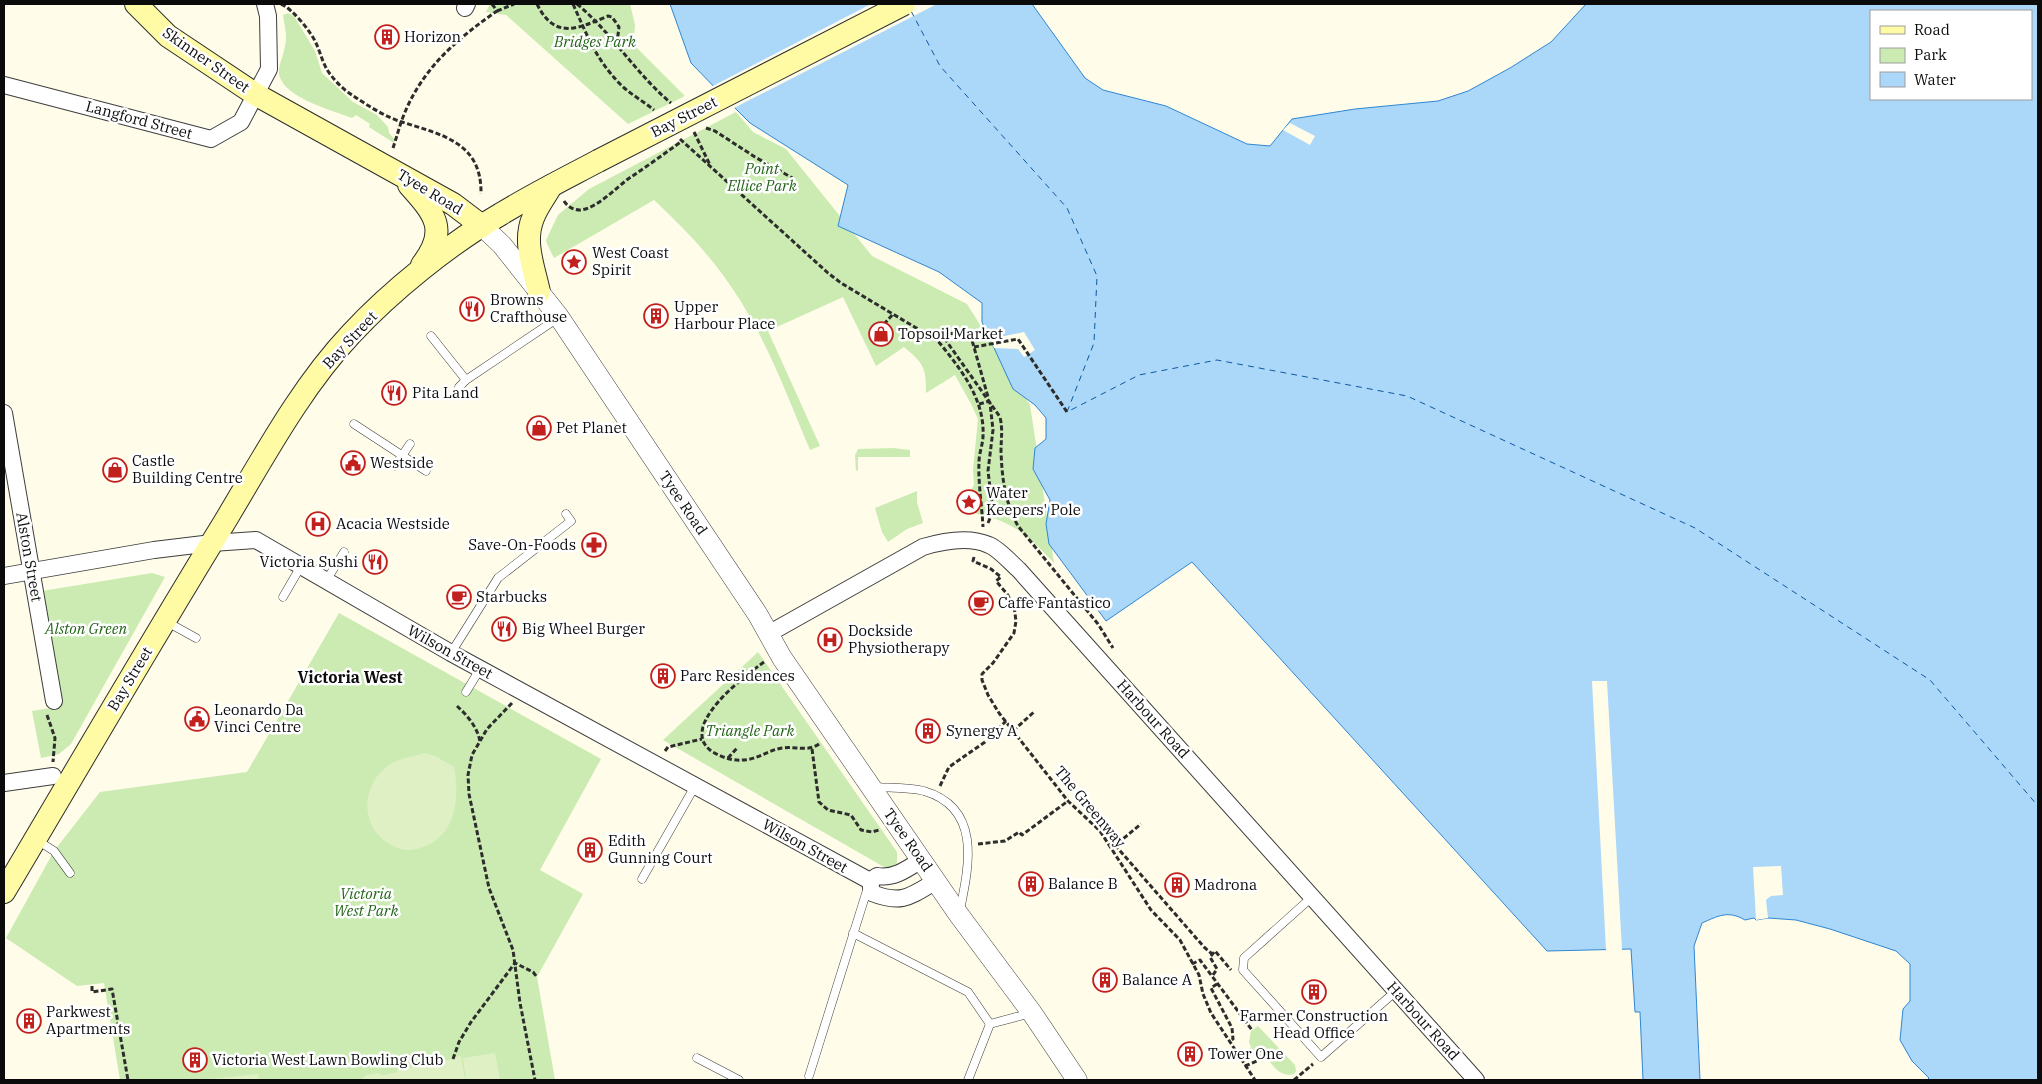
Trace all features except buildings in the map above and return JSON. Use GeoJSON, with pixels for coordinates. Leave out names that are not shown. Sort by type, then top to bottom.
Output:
{"type":"FeatureCollection","features":[{"type":"Feature","properties":{"kind":"main road","name":"Skinner Street"},"geometry":{"type":"LineString","coordinates":[[136,4],[168,36],[255,94]]}},
{"type":"Feature","properties":{"kind":"main road","name":"Bay Street"},"geometry":{"type":"LineString","coordinates":[[4,892],[212,543],[319,373],[350,334],[415,275],[501,213],[557,193],[598,161],[904,4]]}},
{"type":"Feature","properties":{"kind":"main road","name":"Tyee Road"},"geometry":{"type":"LineString","coordinates":[[255,94],[391,168],[461,209],[482,226]]}},
{"type":"Feature","properties":{"kind":"main road"},"geometry":{"type":"LineString","coordinates":[[391,168],[428,206],[434,218],[436,241],[433,251],[415,275]]}},
{"type":"Feature","properties":{"kind":"main road"},"geometry":{"type":"LineString","coordinates":[[539,292],[529,249],[528,234],[533,218],[557,193]]}},
{"type":"Feature","properties":{"kind":"street"},"geometry":{"type":"LineString","coordinates":[[255,94],[269,69],[268,16],[265,4]]}},
{"type":"Feature","properties":{"kind":"street","name":"Langford Street"},"geometry":{"type":"LineString","coordinates":[[4,85],[211,139],[240,122],[255,94]]}},
{"type":"Feature","properties":{"kind":"street","name":"Tyee Road"},"geometry":{"type":"LineString","coordinates":[[482,226],[502,245],[559,317],[758,616],[782,658],[959,915],[1032,1013],[1078,1080]]}},
{"type":"Feature","properties":{"kind":"street","name":"Alston Street"},"geometry":{"type":"LineString","coordinates":[[4,413],[54,701]]}},
{"type":"Feature","properties":{"kind":"street","name":"Wilson Street"},"geometry":{"type":"LineString","coordinates":[[4,576],[154,550],[256,540],[451,653],[870,881],[872,893],[897,900],[912,895],[936,881]]}},
{"type":"Feature","properties":{"kind":"street","name":"Harbour Road"},"geometry":{"type":"LineString","coordinates":[[768,634],[923,547],[951,540],[979,542],[990,545],[1019,570],[1476,1080]]}},
{"type":"Feature","properties":{"kind":"street"},"geometry":{"type":"LineString","coordinates":[[4,783],[53,776]]}},
{"type":"Feature","properties":{"kind":"street"},"geometry":{"type":"LineString","coordinates":[[870,881],[877,876],[888,878],[898,874],[922,860]]}},
{"type":"Feature","properties":{"kind":"lane"},"geometry":{"type":"LineString","coordinates":[[459,387],[466,380],[559,317]]}},
{"type":"Feature","properties":{"kind":"lane"},"geometry":{"type":"LineString","coordinates":[[431,336],[466,380]]}},
{"type":"Feature","properties":{"kind":"lane"},"geometry":{"type":"LineString","coordinates":[[354,424],[426,471]]}},
{"type":"Feature","properties":{"kind":"lane"},"geometry":{"type":"LineString","coordinates":[[395,466],[410,444]]}},
{"type":"Feature","properties":{"kind":"lane"},"geometry":{"type":"LineString","coordinates":[[451,653],[498,578],[535,544],[570,520],[566,514]]}},
{"type":"Feature","properties":{"kind":"lane"},"geometry":{"type":"LineString","coordinates":[[326,581],[344,552]]}},
{"type":"Feature","properties":{"kind":"lane"},"geometry":{"type":"LineString","coordinates":[[498,565],[504,573]]}},
{"type":"Feature","properties":{"kind":"lane"},"geometry":{"type":"LineString","coordinates":[[283,597],[301,566]]}},
{"type":"Feature","properties":{"kind":"lane"},"geometry":{"type":"LineString","coordinates":[[165,621],[196,638]]}},
{"type":"Feature","properties":{"kind":"lane"},"geometry":{"type":"LineString","coordinates":[[466,692],[480,669]]}},
{"type":"Feature","properties":{"kind":"lane"},"geometry":{"type":"LineString","coordinates":[[642,879],[695,786]]}},
{"type":"Feature","properties":{"kind":"lane"},"geometry":{"type":"LineString","coordinates":[[871,787],[916,790],[936,796],[958,814],[964,824],[969,845],[967,878],[959,915]]}},
{"type":"Feature","properties":{"kind":"lane"},"geometry":{"type":"LineString","coordinates":[[35,839],[54,851],[70,873]]}},
{"type":"Feature","properties":{"kind":"lane"},"geometry":{"type":"LineString","coordinates":[[809,1076],[870,881]]}},
{"type":"Feature","properties":{"kind":"lane"},"geometry":{"type":"LineString","coordinates":[[1312,897],[1244,958],[1243,970],[1321,1057],[1396,990]]}},
{"type":"Feature","properties":{"kind":"lane"},"geometry":{"type":"LineString","coordinates":[[853,933],[968,992],[990,1024]]}},
{"type":"Feature","properties":{"kind":"lane"},"geometry":{"type":"LineString","coordinates":[[990,1024],[1032,1013]]}},
{"type":"Feature","properties":{"kind":"lane"},"geometry":{"type":"LineString","coordinates":[[968,1080],[990,1024]]}},
{"type":"Feature","properties":{"kind":"lane"},"geometry":{"type":"LineString","coordinates":[[697,1058],[738,1080]]}},
{"type":"Feature","properties":{"kind":"path"},"geometry":{"type":"LineString","coordinates":[[281,4],[296,16],[316,42],[330,74],[351,95],[401,122],[429,129],[454,140],[477,166],[480,174],[481,194]]}},
{"type":"Feature","properties":{"kind":"path"},"geometry":{"type":"LineString","coordinates":[[492,4],[498,11]]}},
{"type":"Feature","properties":{"kind":"path"},"geometry":{"type":"LineString","coordinates":[[391,168],[401,122],[412,97],[427,72],[460,37],[498,11],[514,4]]}},
{"type":"Feature","properties":{"kind":"path"},"geometry":{"type":"LineString","coordinates":[[537,4],[542,14],[549,21],[571,30],[583,28],[606,17],[612,17],[619,27],[617,44]]}},
{"type":"Feature","properties":{"kind":"path"},"geometry":{"type":"LineString","coordinates":[[573,4],[590,45],[602,64],[621,85],[656,113]]}},
{"type":"Feature","properties":{"kind":"path"},"geometry":{"type":"LineString","coordinates":[[693,132],[712,168]]}},
{"type":"Feature","properties":{"kind":"path"},"geometry":{"type":"LineString","coordinates":[[677,136],[828,273],[841,283],[938,341],[946,351],[976,394],[979,404],[983,437],[979,461],[983,522]]}},
{"type":"Feature","properties":{"kind":"path"},"geometry":{"type":"LineString","coordinates":[[557,193],[570,208],[581,210],[586,208],[612,194],[626,181],[682,142]]}},
{"type":"Feature","properties":{"kind":"path"},"geometry":{"type":"LineString","coordinates":[[879,330],[893,314]]}},
{"type":"Feature","properties":{"kind":"path"},"geometry":{"type":"LineString","coordinates":[[940,332],[1000,417],[1003,430],[1001,448],[1004,491],[1009,510],[1018,526],[1098,624],[1113,648]]}},
{"type":"Feature","properties":{"kind":"path"},"geometry":{"type":"LineString","coordinates":[[924,333],[970,333],[990,401],[993,430],[988,471],[992,504],[988,523]]}},
{"type":"Feature","properties":{"kind":"path"},"geometry":{"type":"LineString","coordinates":[[974,347],[1018,339],[1067,412]]}},
{"type":"Feature","properties":{"kind":"path"},"geometry":{"type":"LineString","coordinates":[[979,404],[990,401]]}},
{"type":"Feature","properties":{"kind":"path","name":"The Greenway"},"geometry":{"type":"LineString","coordinates":[[974,559],[973,561],[991,569],[1001,577],[996,582],[1007,594],[1014,606],[1016,621],[1014,633],[993,663],[982,674],[982,680],[988,695],[1004,722],[1068,802],[1095,826],[1112,848],[1152,910],[1162,923],[1180,940],[1199,975],[1203,994],[1211,1013],[1255,1080]]}},
{"type":"Feature","properties":{"kind":"path"},"geometry":{"type":"LineString","coordinates":[[782,658],[772,667],[766,660],[741,678],[717,702],[709,713],[703,728],[702,739],[706,747],[728,758],[744,760],[756,758],[782,748],[812,749],[834,734]]}},
{"type":"Feature","properties":{"kind":"path"},"geometry":{"type":"LineString","coordinates":[[53,776],[55,738],[46,716],[54,701]]}},
{"type":"Feature","properties":{"kind":"path"},"geometry":{"type":"LineString","coordinates":[[512,702],[487,729],[472,755],[468,775],[469,794],[489,888],[513,950],[535,1080]]}},
{"type":"Feature","properties":{"kind":"path"},"geometry":{"type":"LineString","coordinates":[[456,706],[466,714],[479,736],[480,742]]}},
{"type":"Feature","properties":{"kind":"path"},"geometry":{"type":"LineString","coordinates":[[1013,731],[1035,711]]}},
{"type":"Feature","properties":{"kind":"path"},"geometry":{"type":"LineString","coordinates":[[936,796],[949,767],[986,742],[1004,722]]}},
{"type":"Feature","properties":{"kind":"path"},"geometry":{"type":"LineString","coordinates":[[656,763],[668,747],[702,739]]}},
{"type":"Feature","properties":{"kind":"path"},"geometry":{"type":"LineString","coordinates":[[728,758],[738,748]]}},
{"type":"Feature","properties":{"kind":"path"},"geometry":{"type":"LineString","coordinates":[[812,749],[819,802],[828,810],[851,815],[861,830],[872,832],[879,830],[885,838]]}},
{"type":"Feature","properties":{"kind":"path"},"geometry":{"type":"LineString","coordinates":[[969,845],[1005,841],[1019,832],[1022,836],[1068,802]]}},
{"type":"Feature","properties":{"kind":"path"},"geometry":{"type":"LineString","coordinates":[[1112,848],[1141,824]]}},
{"type":"Feature","properties":{"kind":"path"},"geometry":{"type":"LineString","coordinates":[[1115,845],[1212,954]]}},
{"type":"Feature","properties":{"kind":"path"},"geometry":{"type":"LineString","coordinates":[[1212,954],[1215,951],[1231,970],[1233,968],[1232,962]]}},
{"type":"Feature","properties":{"kind":"path"},"geometry":{"type":"LineString","coordinates":[[1212,954],[1211,960],[1217,969],[1212,975]]}},
{"type":"Feature","properties":{"kind":"path"},"geometry":{"type":"LineString","coordinates":[[1192,964],[1200,960],[1246,1019],[1252,1030]]}},
{"type":"Feature","properties":{"kind":"path"},"geometry":{"type":"LineString","coordinates":[[514,962],[533,972],[537,977]]}},
{"type":"Feature","properties":{"kind":"path"},"geometry":{"type":"LineString","coordinates":[[454,1059],[459,1042],[471,1022],[514,962]]}},
{"type":"Feature","properties":{"kind":"path"},"geometry":{"type":"LineString","coordinates":[[1217,984],[1211,988],[1232,1028],[1233,1039],[1230,1042]]}},
{"type":"Feature","properties":{"kind":"path"},"geometry":{"type":"LineString","coordinates":[[92,986],[92,992],[112,989],[128,1080]]}},
{"type":"Feature","properties":{"kind":"path"},"geometry":{"type":"LineString","coordinates":[[1245,1066],[1257,1061],[1260,1047]]}},
{"type":"Feature","properties":{"kind":"path"},"geometry":{"type":"LineString","coordinates":[[1294,1080],[1313,1064]]}},
{"type":"Feature","properties":{"kind":"green space","name":"Bridges Park"},"geometry":{"type":"Polygon","coordinates":[[[490,4],[630,4],[635,25],[634,40],[636,47],[685,96],[628,124],[506,15],[486,12],[490,4]]]}},
{"type":"Feature","properties":{"kind":"green space"},"geometry":{"type":"Polygon","coordinates":[[[288,13],[294,16],[315,51],[322,73],[353,102],[377,115],[388,127],[389,133],[395,140],[394,143],[369,127],[370,124],[356,115],[352,118],[319,106],[307,101],[286,87],[280,79],[279,69],[286,42],[283,15],[288,13]]]}},
{"type":"Feature","properties":{"kind":"green space","name":"Point Ellice Park"},"geometry":{"type":"Polygon","coordinates":[[[736,112],[753,132],[786,149],[872,256],[967,304],[1030,405],[1054,563],[1031,541],[1011,526],[975,513],[958,510],[974,485],[973,469],[978,419],[971,404],[955,375],[926,393],[925,377],[920,362],[904,347],[876,366],[843,297],[768,331],[820,446],[810,450],[766,347],[744,307],[724,276],[705,253],[686,231],[654,200],[554,258],[546,240],[558,215],[589,189],[736,112]]]}},
{"type":"Feature","properties":{"kind":"green space"},"geometry":{"type":"Polygon","coordinates":[[[893,448],[910,450],[910,457],[858,457],[858,470],[856,471],[855,455],[858,449],[893,448]]]}},
{"type":"Feature","properties":{"kind":"green space"},"geometry":{"type":"Polygon","coordinates":[[[917,491],[917,502],[923,523],[907,529],[888,542],[882,532],[875,508],[917,491]]]}},
{"type":"Feature","properties":{"kind":"green space","name":"Alston Green"},"geometry":{"type":"Polygon","coordinates":[[[152,573],[165,577],[71,744],[59,754],[41,758],[32,711],[57,707],[36,592],[152,573]]]}},
{"type":"Feature","properties":{"kind":"green space","name":"Victoria West Park"},"geometry":{"type":"Polygon","coordinates":[[[339,613],[601,759],[540,870],[583,894],[537,977],[555,1080],[120,1080],[104,983],[77,986],[6,938],[54,851],[100,792],[247,772],[339,613]]]}},
{"type":"Feature","properties":{"kind":"green space","name":"Triangle Park"},"geometry":{"type":"Polygon","coordinates":[[[758,652],[897,852],[897,863],[892,868],[884,867],[663,740],[758,652]]]}},
{"type":"Feature","properties":{"kind":"green space"},"geometry":{"type":"Polygon","coordinates":[[[425,753],[435,756],[454,767],[456,803],[449,825],[434,842],[415,849],[400,849],[382,838],[374,829],[367,805],[369,793],[381,771],[392,763],[425,753]]]}},
{"type":"Feature","properties":{"kind":"green space"},"geometry":{"type":"Polygon","coordinates":[[[1258,1026],[1295,1065],[1296,1071],[1294,1074],[1288,1075],[1278,1071],[1260,1047],[1245,1057],[1243,1054],[1251,1047],[1249,1042],[1251,1031],[1258,1026]]]}},
{"type":"Feature","properties":{"kind":"green space"},"geometry":{"type":"Polygon","coordinates":[[[495,1053],[500,1080],[466,1080],[463,1058],[495,1053]]]}},
{"type":"Feature","properties":{"kind":"green space"},"geometry":{"type":"Polygon","coordinates":[[[461,1056],[465,1080],[356,1080],[362,1079],[366,1075],[377,1073],[383,1075],[397,1072],[397,1070],[461,1056]]]}},
{"type":"Feature","properties":{"kind":"green space"},"geometry":{"type":"Polygon","coordinates":[[[258,1074],[259,1080],[199,1080],[258,1074]]]}},
{"type":"Feature","properties":{"kind":"water"},"geometry":{"type":"Polygon","coordinates":[[[670,4],[1032,4],[1085,78],[1103,90],[1166,106],[1247,144],[1270,146],[1292,119],[1355,109],[1438,101],[1468,91],[1510,68],[1551,42],[1586,4],[2038,4],[2038,1080],[1927,1080],[1929,1078],[1912,1061],[1900,1040],[1903,1009],[1910,1001],[1910,964],[1896,951],[1796,920],[1768,918],[1756,920],[1754,918],[1745,920],[1733,915],[1723,915],[1702,923],[1694,946],[1700,1080],[1643,1080],[1640,1012],[1635,1012],[1631,949],[1547,951],[1192,562],[1106,621],[1049,544],[1046,524],[1050,500],[1033,469],[1035,448],[1046,439],[1046,418],[1035,405],[1013,389],[982,322],[982,303],[939,272],[838,226],[848,185],[750,123],[691,63],[670,4]]]}},
{"type":"Feature","properties":{"kind":"pier"},"geometry":{"type":"Polygon","coordinates":[[[871,4],[937,4],[732,109],[711,87],[871,4]]]}},
{"type":"Feature","properties":{"kind":"pier"},"geometry":{"type":"Polygon","coordinates":[[[1290,123],[1315,136],[1310,145],[1283,130],[1290,123]]]}},
{"type":"Feature","properties":{"kind":"pier"},"geometry":{"type":"Polygon","coordinates":[[[1024,332],[1035,350],[1024,357],[1018,349],[994,348],[990,339],[1024,332]]]}},
{"type":"Feature","properties":{"kind":"pier"},"geometry":{"type":"Polygon","coordinates":[[[1592,681],[1607,681],[1622,950],[1606,950],[1592,681]]]}},
{"type":"Feature","properties":{"kind":"pier"},"geometry":{"type":"Polygon","coordinates":[[[1781,866],[1783,895],[1771,896],[1766,900],[1768,918],[1756,920],[1753,867],[1781,866]]]}},
{"type":"Feature","properties":{"kind":"ferry route"},"geometry":{"type":"LineString","coordinates":[[911,11],[940,66],[1067,208],[1097,276],[1094,343],[1067,412],[1139,375],[1217,360],[1407,396],[1695,528],[1930,680],[2038,806]]}},
{"type":"Feature","properties":{"kind":"place","name":"Horizon"},"geometry":{"type":"Point","coordinates":[387,37]}},
{"type":"Feature","properties":{"kind":"place","name":"West Coast Spirit"},"geometry":{"type":"Point","coordinates":[574,262]}},
{"type":"Feature","properties":{"kind":"place","name":"Browns Crafthouse"},"geometry":{"type":"Point","coordinates":[472,309]}},
{"type":"Feature","properties":{"kind":"place","name":"Upper Harbour Place"},"geometry":{"type":"Point","coordinates":[656,316]}},
{"type":"Feature","properties":{"kind":"place","name":"Topsoil Market"},"geometry":{"type":"Point","coordinates":[881,334]}},
{"type":"Feature","properties":{"kind":"place","name":"Pita Land"},"geometry":{"type":"Point","coordinates":[394,393]}},
{"type":"Feature","properties":{"kind":"place","name":"Pet Planet"},"geometry":{"type":"Point","coordinates":[539,428]}},
{"type":"Feature","properties":{"kind":"place","name":"Westside"},"geometry":{"type":"Point","coordinates":[353,463]}},
{"type":"Feature","properties":{"kind":"place","name":"Castle Building Centre"},"geometry":{"type":"Point","coordinates":[115,470]}},
{"type":"Feature","properties":{"kind":"place","name":"Water Keepers' Pole"},"geometry":{"type":"Point","coordinates":[969,502]}},
{"type":"Feature","properties":{"kind":"place","name":"Acacia Westside"},"geometry":{"type":"Point","coordinates":[318,524]}},
{"type":"Feature","properties":{"kind":"place","name":"Save-On-Foods"},"geometry":{"type":"Point","coordinates":[594,545]}},
{"type":"Feature","properties":{"kind":"place","name":"Victoria Sushi"},"geometry":{"type":"Point","coordinates":[375,562]}},
{"type":"Feature","properties":{"kind":"place","name":"Starbucks"},"geometry":{"type":"Point","coordinates":[459,597]}},
{"type":"Feature","properties":{"kind":"place","name":"Caffe Fantastico"},"geometry":{"type":"Point","coordinates":[981,603]}},
{"type":"Feature","properties":{"kind":"place","name":"Big Wheel Burger"},"geometry":{"type":"Point","coordinates":[504,629]}},
{"type":"Feature","properties":{"kind":"place","name":"Dockside Physiotherapy"},"geometry":{"type":"Point","coordinates":[830,640]}},
{"type":"Feature","properties":{"kind":"place","name":"Parc Residences"},"geometry":{"type":"Point","coordinates":[663,676]}},
{"type":"Feature","properties":{"kind":"place","name":"Leonardo Da Vinci Centre"},"geometry":{"type":"Point","coordinates":[197,719]}},
{"type":"Feature","properties":{"kind":"place","name":"Synergy A"},"geometry":{"type":"Point","coordinates":[928,731]}},
{"type":"Feature","properties":{"kind":"place","name":"Edith Gunning Court"},"geometry":{"type":"Point","coordinates":[590,850]}},
{"type":"Feature","properties":{"kind":"place","name":"Balance B"},"geometry":{"type":"Point","coordinates":[1031,884]}},
{"type":"Feature","properties":{"kind":"place","name":"Madrona"},"geometry":{"type":"Point","coordinates":[1177,885]}},
{"type":"Feature","properties":{"kind":"place","name":"Balance A"},"geometry":{"type":"Point","coordinates":[1105,980]}},
{"type":"Feature","properties":{"kind":"place","name":"Farmer Construction Head Office"},"geometry":{"type":"Point","coordinates":[1314,992]}},
{"type":"Feature","properties":{"kind":"place","name":"Parkwest Apartments"},"geometry":{"type":"Point","coordinates":[29,1021]}},
{"type":"Feature","properties":{"kind":"place","name":"Tower One"},"geometry":{"type":"Point","coordinates":[1190,1054]}},
{"type":"Feature","properties":{"kind":"place","name":"Victoria West Lawn Bowling Club"},"geometry":{"type":"Point","coordinates":[195,1060]}},
{"type":"Feature","properties":{"kind":"district","name":"Victoria West"},"geometry":{"type":"Point","coordinates":[350,677]}}]}
